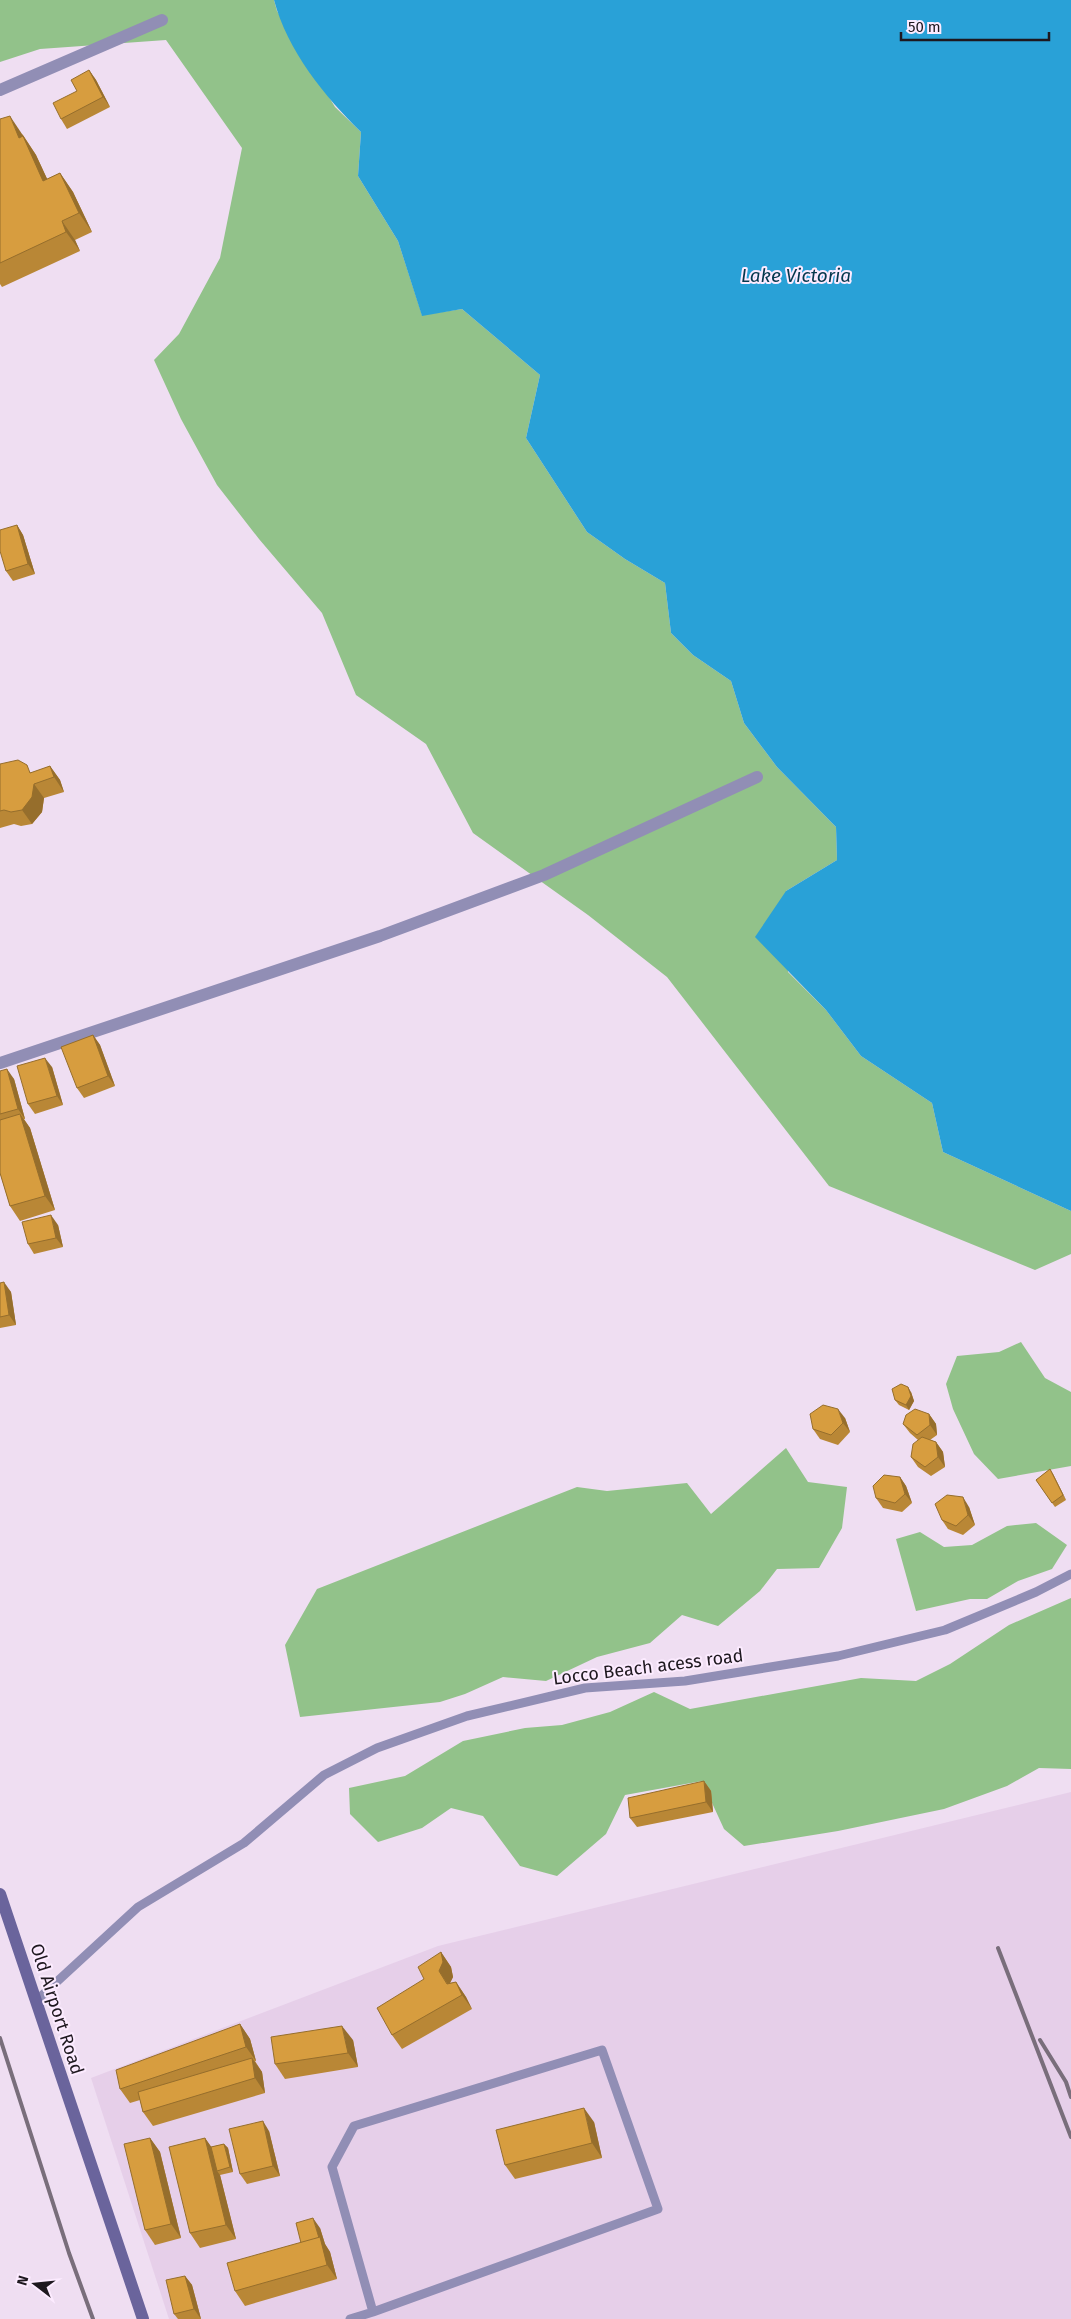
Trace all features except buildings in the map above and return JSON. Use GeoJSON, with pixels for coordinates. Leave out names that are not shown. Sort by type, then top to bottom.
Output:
{"type":"FeatureCollection","features":[{"type":"Feature","properties":{"kind":"main road","name":"Old Airport Road"},"geometry":{"type":"LineString","coordinates":[[0,1894],[144,2319]]}},
{"type":"Feature","properties":{"kind":"street"},"geometry":{"type":"LineString","coordinates":[[0,90],[162,20]]}},
{"type":"Feature","properties":{"kind":"street"},"geometry":{"type":"LineString","coordinates":[[0,1063],[380,936],[526,882],[757,778]]}},
{"type":"Feature","properties":{"kind":"lane","name":"Locco Beach acess road"},"geometry":{"type":"LineString","coordinates":[[37,2000],[138,1908],[244,1843],[324,1775],[377,1748],[467,1716],[585,1688],[694,1680],[838,1656],[945,1630],[1036,1592],[1071,1574]]}},
{"type":"Feature","properties":{"kind":"lane"},"geometry":{"type":"LineString","coordinates":[[350,2319],[373,2312],[658,2210],[602,2050],[354,2126],[332,2167],[373,2312]]}},
{"type":"Feature","properties":{"kind":"shaded area"},"geometry":{"type":"Polygon","coordinates":[[[1071,1792],[1071,2319],[169,2319],[91,2078],[438,1946],[1071,1792]]]}},
{"type":"Feature","properties":{"kind":"green space"},"geometry":{"type":"Polygon","coordinates":[[[0,0],[274,0],[277,11],[335,107],[361,132],[358,176],[398,241],[422,315],[462,309],[540,375],[526,438],[587,532],[625,559],[665,583],[671,633],[693,655],[731,681],[744,723],[777,767],[836,827],[837,860],[786,891],[788,972],[826,1010],[861,1056],[932,1103],[943,1152],[1071,1211],[1071,1254],[1035,1270],[829,1186],[667,977],[588,915],[473,833],[426,744],[356,695],[322,613],[259,539],[217,485],[181,419],[154,360],[179,334],[220,258],[242,148],[166,40],[40,49],[0,62],[0,0]]]}},
{"type":"Feature","properties":{"kind":"green space"},"geometry":{"type":"Polygon","coordinates":[[[1021,1342],[1045,1378],[1071,1392],[1071,1466],[998,1479],[974,1454],[953,1409],[946,1384],[957,1356],[999,1352],[1021,1342]]]}},
{"type":"Feature","properties":{"kind":"green space"},"geometry":{"type":"Polygon","coordinates":[[[786,1448],[808,1482],[847,1487],[842,1528],[819,1568],[777,1569],[760,1591],[718,1626],[682,1615],[650,1643],[597,1657],[546,1681],[503,1677],[465,1694],[440,1702],[300,1717],[285,1645],[317,1589],[577,1487],[607,1491],[687,1483],[711,1514],[786,1448]]]}},
{"type":"Feature","properties":{"kind":"green space"},"geometry":{"type":"Polygon","coordinates":[[[1036,1523],[1067,1545],[1052,1569],[1018,1581],[987,1599],[970,1599],[916,1611],[896,1539],[920,1532],[944,1547],[972,1545],[1007,1526],[1036,1523]]]}},
{"type":"Feature","properties":{"kind":"green space"},"geometry":{"type":"Polygon","coordinates":[[[1071,1598],[1071,1769],[1039,1768],[1007,1786],[944,1809],[838,1831],[744,1846],[724,1829],[702,1781],[625,1795],[606,1834],[557,1876],[520,1866],[483,1816],[451,1808],[422,1828],[378,1842],[350,1814],[349,1788],[405,1776],[463,1741],[525,1728],[562,1725],[610,1712],[654,1692],[690,1709],[861,1678],[916,1681],[950,1664],[1009,1625],[1071,1598]]]}},
{"type":"Feature","properties":{"kind":"water","name":"Lake Victoria"},"geometry":{"type":"Polygon","coordinates":[[[274,0],[1071,0],[1071,1211],[943,1152],[932,1103],[861,1056],[826,1010],[755,937],[786,891],[837,860],[836,827],[777,767],[744,723],[731,681],[693,655],[671,633],[665,583],[625,559],[587,532],[526,438],[540,375],[462,309],[422,316],[398,241],[358,176],[361,132],[334,104],[309,72],[288,37],[274,0]]]}},
{"type":"Feature","properties":{"kind":"railway"},"geometry":{"type":"LineString","coordinates":[[998,1948],[1071,2137]]}},
{"type":"Feature","properties":{"kind":"railway"},"geometry":{"type":"LineString","coordinates":[[0,2038],[69,2253],[93,2319]]}},
{"type":"Feature","properties":{"kind":"railway"},"geometry":{"type":"LineString","coordinates":[[1040,2040],[1066,2082],[1071,2097]]}}]}
